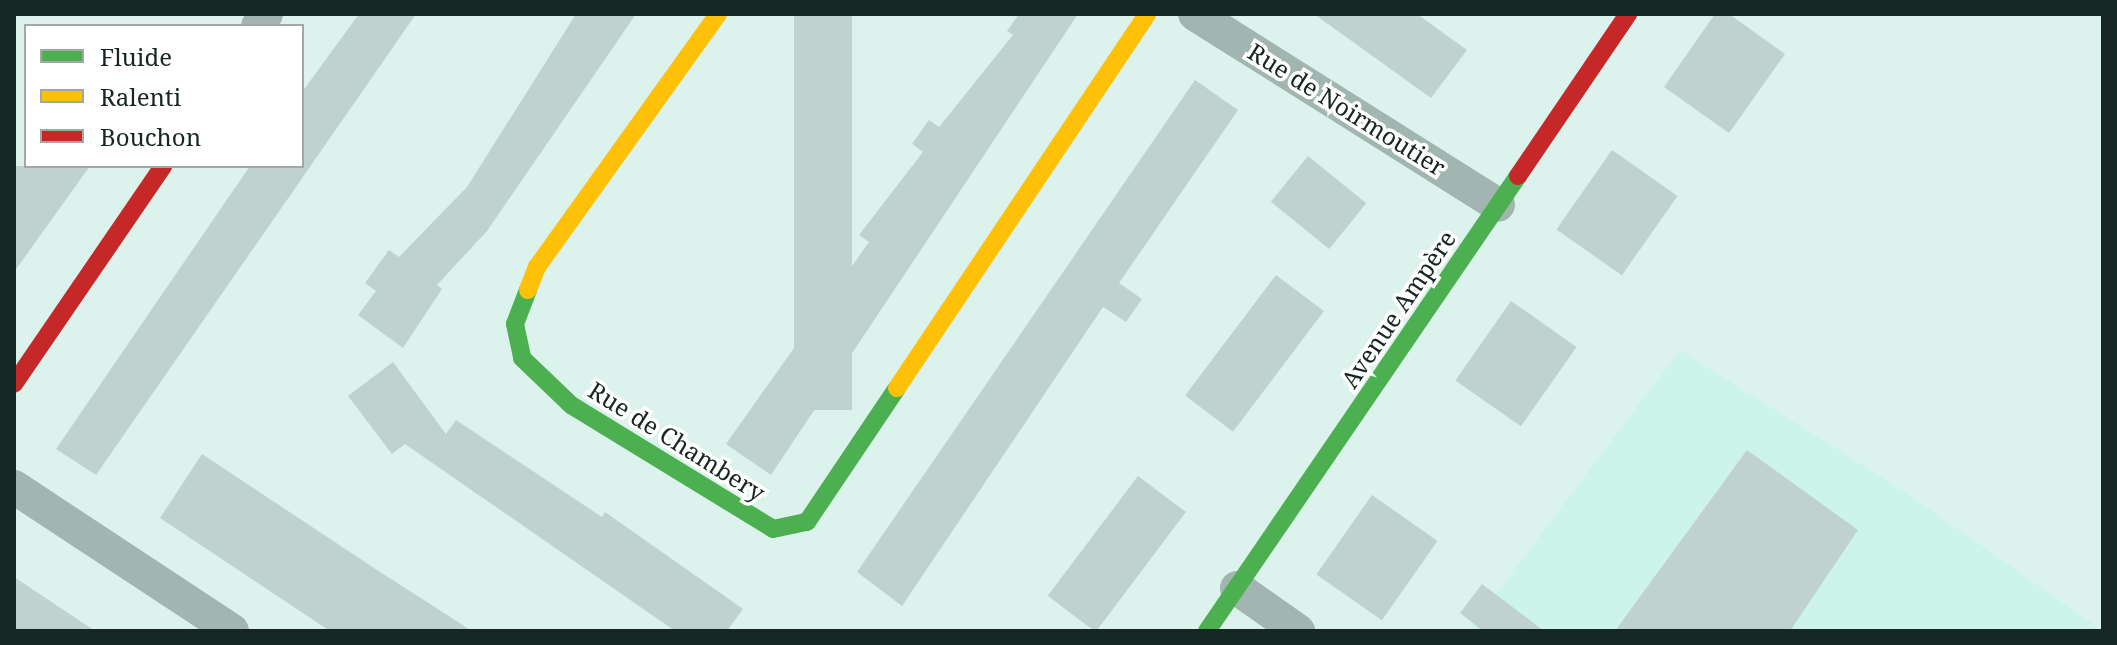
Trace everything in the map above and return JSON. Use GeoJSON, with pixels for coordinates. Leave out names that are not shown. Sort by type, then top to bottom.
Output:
{"type":"FeatureCollection","features":[{"type":"Feature","properties":{"kind":"street","name":"Rue de Chambery"},"geometry":{"type":"LineString","coordinates":[[718,14],[537,267],[515,324],[522,358],[571,405],[773,529],[807,522],[1147,14]]}},
{"type":"Feature","properties":{"kind":"street","name":"Rue de Noirmoutier"},"geometry":{"type":"LineString","coordinates":[[1195,14],[1498,205]]}},
{"type":"Feature","properties":{"kind":"street","name":"Avenue Ampère"},"geometry":{"type":"LineString","coordinates":[[1207,631],[1628,14]]}},
{"type":"Feature","properties":{"kind":"street"},"geometry":{"type":"LineString","coordinates":[[14,384],[162,168]]}},
{"type":"Feature","properties":{"kind":"street"},"geometry":{"type":"LineString","coordinates":[[14,487],[232,631]]}},
{"type":"Feature","properties":{"kind":"street"},"geometry":{"type":"LineString","coordinates":[[1237,588],[1298,631]]}},
{"type":"Feature","properties":{"kind":"shaded area"},"geometry":{"type":"Polygon","coordinates":[[[1680,350],[1902,490],[2103,631],[1468,631],[1680,350]]]}},
{"type":"Feature","properties":{"kind":"building"},"geometry":{"type":"Polygon","coordinates":[[[359,14],[416,14],[96,475],[56,449],[249,168],[304,168],[304,89],[359,14]]]}},
{"type":"Feature","properties":{"kind":"building"},"geometry":{"type":"Polygon","coordinates":[[[576,14],[636,14],[487,231],[437,285],[442,289],[403,348],[358,315],[376,291],[365,283],[389,250],[399,257],[467,187],[576,14]]]}},
{"type":"Feature","properties":{"kind":"building"},"geometry":{"type":"Polygon","coordinates":[[[794,14],[852,14],[852,410],[794,410],[794,14]]]}},
{"type":"Feature","properties":{"kind":"building"},"geometry":{"type":"Polygon","coordinates":[[[1019,14],[1078,14],[771,475],[726,444],[869,242],[859,235],[923,152],[912,144],[929,120],[939,127],[1013,35],[1007,31],[1019,14]]]}},
{"type":"Feature","properties":{"kind":"building"},"geometry":{"type":"Polygon","coordinates":[[[1314,14],[1417,14],[1467,50],[1431,98],[1314,14]]]}},
{"type":"Feature","properties":{"kind":"building"},"geometry":{"type":"Polygon","coordinates":[[[1715,14],[1729,14],[1785,54],[1729,133],[1664,87],[1715,14]]]}},
{"type":"Feature","properties":{"kind":"building"},"geometry":{"type":"Polygon","coordinates":[[[1195,80],[1238,110],[1119,283],[1142,299],[1126,322],[1103,307],[902,606],[857,572],[1195,80]]]}},
{"type":"Feature","properties":{"kind":"building"},"geometry":{"type":"Polygon","coordinates":[[[1612,150],[1678,196],[1622,275],[1556,229],[1612,150]]]}},
{"type":"Feature","properties":{"kind":"building"},"geometry":{"type":"Polygon","coordinates":[[[1308,156],[1366,203],[1329,249],[1271,202],[1308,156]]]}},
{"type":"Feature","properties":{"kind":"building"},"geometry":{"type":"Polygon","coordinates":[[[14,166],[89,168],[14,272],[14,166]]]}},
{"type":"Feature","properties":{"kind":"building"},"geometry":{"type":"Polygon","coordinates":[[[1276,275],[1324,311],[1233,432],[1185,396],[1276,275]]]}},
{"type":"Feature","properties":{"kind":"building"},"geometry":{"type":"Polygon","coordinates":[[[1511,301],[1577,347],[1521,426],[1455,380],[1511,301]]]}},
{"type":"Feature","properties":{"kind":"building"},"geometry":{"type":"Polygon","coordinates":[[[393,362],[446,434],[456,420],[602,517],[605,512],[743,609],[727,631],[675,631],[405,444],[392,454],[348,396],[393,362]]]}},
{"type":"Feature","properties":{"kind":"building"},"geometry":{"type":"Polygon","coordinates":[[[1747,450],[1858,530],[1790,631],[1615,631],[1747,450]]]}},
{"type":"Feature","properties":{"kind":"building"},"geometry":{"type":"Polygon","coordinates":[[[202,454],[472,631],[330,631],[160,518],[202,454]]]}},
{"type":"Feature","properties":{"kind":"building"},"geometry":{"type":"Polygon","coordinates":[[[1138,476],[1186,512],[1096,631],[1048,596],[1138,476]]]}},
{"type":"Feature","properties":{"kind":"building"},"geometry":{"type":"Polygon","coordinates":[[[1372,495],[1438,541],[1382,620],[1316,574],[1372,495]]]}},
{"type":"Feature","properties":{"kind":"building"},"geometry":{"type":"Polygon","coordinates":[[[14,577],[95,631],[14,631],[14,577]]]}},
{"type":"Feature","properties":{"kind":"building"},"geometry":{"type":"Polygon","coordinates":[[[1482,584],[1544,631],[1483,631],[1460,613],[1482,584]]]}},
{"type":"Feature","properties":{"kind":"traffic: fast"},"geometry":{"type":"LineString","coordinates":[[1207,631],[1518,176]]}},
{"type":"Feature","properties":{"kind":"traffic: fast"},"geometry":{"type":"LineString","coordinates":[[528,290],[515,324],[522,358],[571,405],[773,529],[807,522],[897,388]]}},
{"type":"Feature","properties":{"kind":"traffic: slow"},"geometry":{"type":"LineString","coordinates":[[528,290],[537,267],[718,14]]}},
{"type":"Feature","properties":{"kind":"traffic: slow"},"geometry":{"type":"LineString","coordinates":[[897,388],[1147,14]]}},
{"type":"Feature","properties":{"kind":"traffic: jam"},"geometry":{"type":"LineString","coordinates":[[1518,176],[1628,14]]}},
{"type":"Feature","properties":{"kind":"traffic: jam"},"geometry":{"type":"LineString","coordinates":[[14,384],[162,168]]}}]}
